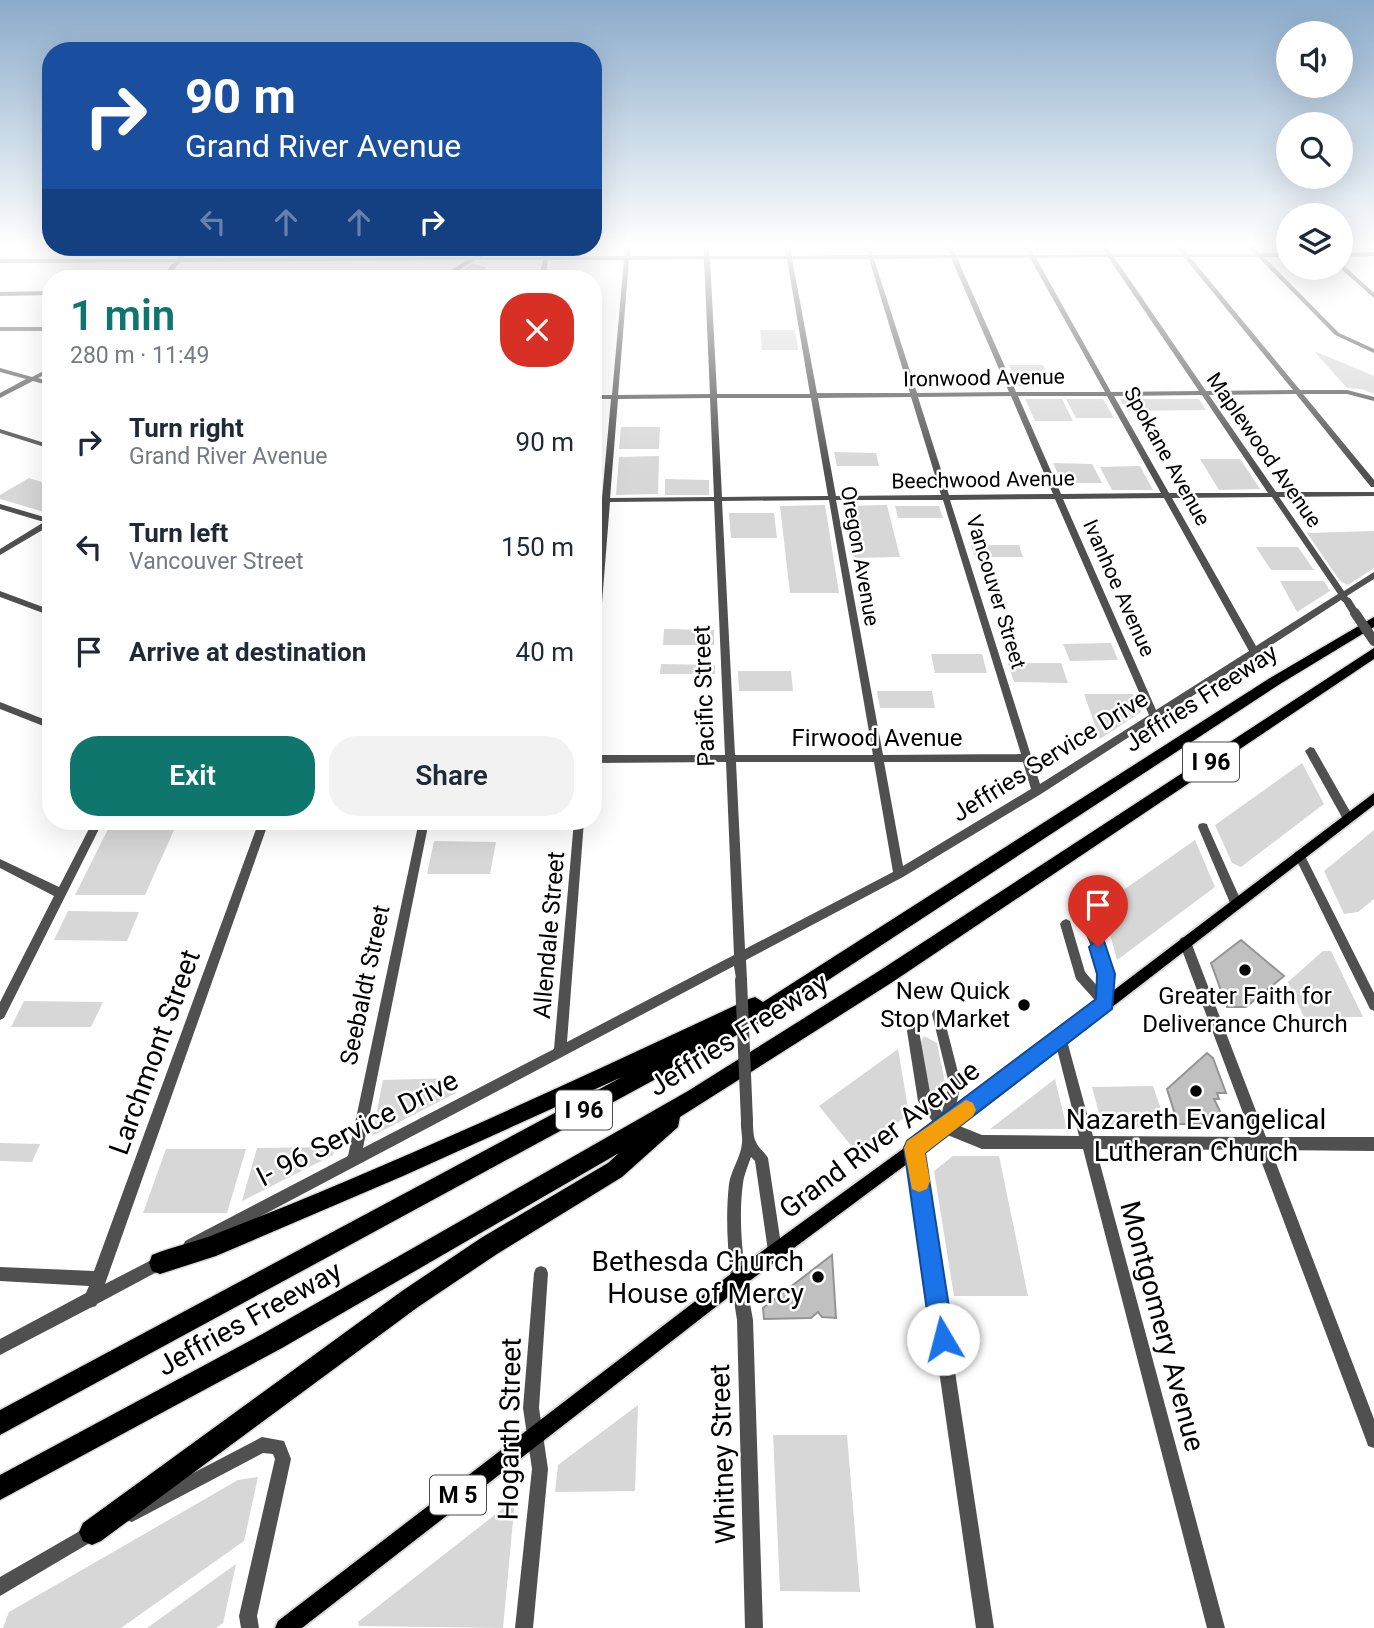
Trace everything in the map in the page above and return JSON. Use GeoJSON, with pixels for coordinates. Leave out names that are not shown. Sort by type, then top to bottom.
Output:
{"type":"FeatureCollection","features":[{"type":"Feature","properties":{"kind":"highway","name":"Jeffries Freeway"},"geometry":{"type":"LineString","coordinates":[[0,1423],[775,1005],[1275,681],[1374,621]]}},
{"type":"Feature","properties":{"kind":"highway","name":"Jeffries Freeway"},"geometry":{"type":"LineString","coordinates":[[0,1488],[274,1340],[695,1098],[886,977],[1374,653]]}},
{"type":"Feature","properties":{"kind":"highway"},"geometry":{"type":"LineString","coordinates":[[160,1263],[216,1245],[518,1116],[821,975]]}},
{"type":"Feature","properties":{"kind":"highway"},"geometry":{"type":"LineString","coordinates":[[92,1532],[410,1299],[489,1246],[615,1170],[695,1098]]}},
{"type":"Feature","properties":{"kind":"main road","name":"Grand River Avenue"},"geometry":{"type":"LineString","coordinates":[[291,1627],[738,1279],[945,1126],[1374,797]]}},
{"type":"Feature","properties":{"kind":"street"},"geometry":{"type":"LineString","coordinates":[[602,547],[621,320]]}},
{"type":"Feature","properties":{"kind":"street","name":"Pacific Street"},"geometry":{"type":"LineString","coordinates":[[711,320],[748,1145],[736,1181],[738,1279]]}},
{"type":"Feature","properties":{"kind":"street","name":"Oregon Avenue"},"geometry":{"type":"LineString","coordinates":[[800,320],[899,874]]}},
{"type":"Feature","properties":{"kind":"street","name":"Vancouver Street"},"geometry":{"type":"LineString","coordinates":[[891,320],[1037,791]]}},
{"type":"Feature","properties":{"kind":"street","name":"Ivanhoe Avenue"},"geometry":{"type":"LineString","coordinates":[[982,320],[1154,716]]}},
{"type":"Feature","properties":{"kind":"street","name":"Spokane Avenue"},"geometry":{"type":"LineString","coordinates":[[1068,320],[1254,651]]}},
{"type":"Feature","properties":{"kind":"street","name":"Maplewood Avenue"},"geometry":{"type":"LineString","coordinates":[[1154,320],[1374,641]]}},
{"type":"Feature","properties":{"kind":"street"},"geometry":{"type":"LineString","coordinates":[[1238,320],[1374,485]]}},
{"type":"Feature","properties":{"kind":"street"},"geometry":{"type":"LineString","coordinates":[[1323,320],[1337,334],[1374,351]]}},
{"type":"Feature","properties":{"kind":"street"},"geometry":{"type":"LineString","coordinates":[[0,329],[42,329]]}},
{"type":"Feature","properties":{"kind":"street"},"geometry":{"type":"LineString","coordinates":[[0,370],[42,382]]}},
{"type":"Feature","properties":{"kind":"street"},"geometry":{"type":"LineString","coordinates":[[0,396],[42,374]]}},
{"type":"Feature","properties":{"kind":"street","name":"Ironwood Avenue"},"geometry":{"type":"LineString","coordinates":[[602,397],[1356,393],[1374,399]]}},
{"type":"Feature","properties":{"kind":"street"},"geometry":{"type":"LineString","coordinates":[[0,431],[42,444]]}},
{"type":"Feature","properties":{"kind":"street","name":"Beechwood Avenue"},"geometry":{"type":"LineString","coordinates":[[602,500],[1374,494]]}},
{"type":"Feature","properties":{"kind":"street"},"geometry":{"type":"LineString","coordinates":[[0,506],[42,519]]}},
{"type":"Feature","properties":{"kind":"street"},"geometry":{"type":"LineString","coordinates":[[0,553],[42,526]]}},
{"type":"Feature","properties":{"kind":"street","name":"Jeffries Service Drive"},"geometry":{"type":"LineString","coordinates":[[740,958],[899,874],[1037,791],[1254,651],[1345,599],[1374,575]]}},
{"type":"Feature","properties":{"kind":"street"},"geometry":{"type":"LineString","coordinates":[[0,594],[42,610]]}},
{"type":"Feature","properties":{"kind":"street"},"geometry":{"type":"LineString","coordinates":[[0,705],[42,722]]}},
{"type":"Feature","properties":{"kind":"street"},"geometry":{"type":"LineString","coordinates":[[1310,751],[1348,818]]}},
{"type":"Feature","properties":{"kind":"street","name":"Firwood Avenue"},"geometry":{"type":"LineString","coordinates":[[602,759],[1026,758]]}},
{"type":"Feature","properties":{"kind":"street"},"geometry":{"type":"LineString","coordinates":[[1203,827],[1236,903]]}},
{"type":"Feature","properties":{"kind":"street"},"geometry":{"type":"LineString","coordinates":[[0,1014],[93,830]]}},
{"type":"Feature","properties":{"kind":"street","name":"Larchmont Street"},"geometry":{"type":"LineString","coordinates":[[91,1301],[261,830]]}},
{"type":"Feature","properties":{"kind":"street","name":"Seebaldt Street"},"geometry":{"type":"LineString","coordinates":[[354,1160],[422,830]]}},
{"type":"Feature","properties":{"kind":"street","name":"Allendale Street"},"geometry":{"type":"LineString","coordinates":[[560,1052],[578,830]]}},
{"type":"Feature","properties":{"kind":"street"},"geometry":{"type":"LineString","coordinates":[[1299,855],[1374,1005]]}},
{"type":"Feature","properties":{"kind":"street"},"geometry":{"type":"LineString","coordinates":[[0,863],[61,894]]}},
{"type":"Feature","properties":{"kind":"street"},"geometry":{"type":"LineString","coordinates":[[1081,914],[1091,927],[1104,966],[1105,1003]]}},
{"type":"Feature","properties":{"kind":"street"},"geometry":{"type":"LineString","coordinates":[[1066,924],[1080,975],[1105,1003]]}},
{"type":"Feature","properties":{"kind":"street"},"geometry":{"type":"LineString","coordinates":[[1185,942],[1374,1440]]}},
{"type":"Feature","properties":{"kind":"street","name":"I- 96 Service Drive"},"geometry":{"type":"LineString","coordinates":[[0,1347],[740,958]]}},
{"type":"Feature","properties":{"kind":"street"},"geometry":{"type":"LineString","coordinates":[[938,1014],[955,1084],[945,1126]]}},
{"type":"Feature","properties":{"kind":"street"},"geometry":{"type":"LineString","coordinates":[[914,1031],[925,1101],[945,1126],[982,1142],[1374,1144]]}},
{"type":"Feature","properties":{"kind":"street","name":"Montgomery Avenue"},"geometry":{"type":"LineString","coordinates":[[1060,1037],[1216,1628]]}},
{"type":"Feature","properties":{"kind":"street","name":"Pacific Street"},"geometry":{"type":"LineString","coordinates":[[748,1145],[761,1158],[775,1251]]}},
{"type":"Feature","properties":{"kind":"street"},"geometry":{"type":"LineString","coordinates":[[914,1148],[985,1628]]}},
{"type":"Feature","properties":{"kind":"street","name":"Hogarth Street"},"geometry":{"type":"LineString","coordinates":[[524,1628],[540,1469],[531,1408],[541,1273]]}},
{"type":"Feature","properties":{"kind":"street"},"geometry":{"type":"LineString","coordinates":[[0,1274],[99,1279]]}},
{"type":"Feature","properties":{"kind":"street","name":"Whitney Street"},"geometry":{"type":"LineString","coordinates":[[738,1279],[745,1321],[754,1628]]}},
{"type":"Feature","properties":{"kind":"street"},"geometry":{"type":"LineString","coordinates":[[0,1587],[92,1532],[147,1508],[262,1445],[273,1444],[281,1452],[283,1460],[248,1616],[250,1628]]}},
{"type":"Feature","properties":{"kind":"shaded area"},"geometry":{"type":"Polygon","coordinates":[[[760,330],[795,330],[798,350],[762,350],[760,330]]]}},
{"type":"Feature","properties":{"kind":"shaded area"},"geometry":{"type":"Polygon","coordinates":[[[1314,351],[1374,376],[1374,394],[1362,389],[1347,388],[1314,351]]]}},
{"type":"Feature","properties":{"kind":"shaded area"},"geometry":{"type":"Polygon","coordinates":[[[1009,365],[1043,365],[1054,386],[1018,386],[1009,365]]]}},
{"type":"Feature","properties":{"kind":"shaded area"},"geometry":{"type":"Polygon","coordinates":[[[1025,399],[1062,399],[1073,421],[1035,421],[1025,399]]]}},
{"type":"Feature","properties":{"kind":"shaded area"},"geometry":{"type":"Polygon","coordinates":[[[1066,399],[1103,399],[1114,418],[1076,418],[1066,399]]]}},
{"type":"Feature","properties":{"kind":"shaded area"},"geometry":{"type":"Polygon","coordinates":[[[1120,399],[1199,399],[1206,410],[1127,411],[1120,399]]]}},
{"type":"Feature","properties":{"kind":"shaded area"},"geometry":{"type":"Polygon","coordinates":[[[621,427],[660,427],[659,449],[619,449],[621,427]]]}},
{"type":"Feature","properties":{"kind":"shaded area"},"geometry":{"type":"Polygon","coordinates":[[[834,452],[876,453],[879,466],[837,466],[834,452]]]}},
{"type":"Feature","properties":{"kind":"shaded area"},"geometry":{"type":"Polygon","coordinates":[[[659,456],[658,494],[616,495],[619,457],[659,456]]]}},
{"type":"Feature","properties":{"kind":"shaded area"},"geometry":{"type":"Polygon","coordinates":[[[1200,459],[1240,459],[1260,489],[1219,490],[1200,459]]]}},
{"type":"Feature","properties":{"kind":"shaded area"},"geometry":{"type":"Polygon","coordinates":[[[1053,463],[1092,464],[1102,483],[1062,483],[1053,463]]]}},
{"type":"Feature","properties":{"kind":"shaded area"},"geometry":{"type":"Polygon","coordinates":[[[1140,466],[1153,490],[1112,490],[1100,467],[1140,466]]]}},
{"type":"Feature","properties":{"kind":"shaded area"},"geometry":{"type":"Polygon","coordinates":[[[29,478],[42,482],[42,511],[0,499],[0,495],[29,478]]]}},
{"type":"Feature","properties":{"kind":"shaded area"},"geometry":{"type":"Polygon","coordinates":[[[665,479],[709,480],[709,495],[665,495],[665,479]]]}},
{"type":"Feature","properties":{"kind":"shaded area"},"geometry":{"type":"Polygon","coordinates":[[[825,505],[839,593],[790,593],[780,506],[825,505]]]}},
{"type":"Feature","properties":{"kind":"shaded area"},"geometry":{"type":"Polygon","coordinates":[[[887,505],[900,557],[854,558],[843,506],[887,505]]]}},
{"type":"Feature","properties":{"kind":"shaded area"},"geometry":{"type":"Polygon","coordinates":[[[895,506],[939,506],[943,518],[898,518],[895,506]]]}},
{"type":"Feature","properties":{"kind":"shaded area"},"geometry":{"type":"Polygon","coordinates":[[[729,513],[774,513],[777,538],[731,538],[729,513]]]}},
{"type":"Feature","properties":{"kind":"shaded area"},"geometry":{"type":"Polygon","coordinates":[[[1374,531],[1374,568],[1348,585],[1340,581],[1307,533],[1374,531]]]}},
{"type":"Feature","properties":{"kind":"shaded area"},"geometry":{"type":"Polygon","coordinates":[[[971,545],[1019,545],[1023,557],[975,557],[971,545]]]}},
{"type":"Feature","properties":{"kind":"shaded area"},"geometry":{"type":"Polygon","coordinates":[[[1256,547],[1298,547],[1314,570],[1271,570],[1256,547]]]}},
{"type":"Feature","properties":{"kind":"shaded area"},"geometry":{"type":"Polygon","coordinates":[[[1280,581],[1324,581],[1330,591],[1297,612],[1280,581]]]}},
{"type":"Feature","properties":{"kind":"shaded area"},"geometry":{"type":"Polygon","coordinates":[[[664,629],[714,630],[714,645],[663,645],[664,629]]]}},
{"type":"Feature","properties":{"kind":"shaded area"},"geometry":{"type":"Polygon","coordinates":[[[1111,643],[1118,660],[1070,661],[1063,644],[1111,643]]]}},
{"type":"Feature","properties":{"kind":"shaded area"},"geometry":{"type":"Polygon","coordinates":[[[931,654],[982,654],[987,673],[935,673],[931,654]]]}},
{"type":"Feature","properties":{"kind":"shaded area"},"geometry":{"type":"Polygon","coordinates":[[[1008,663],[1061,663],[1068,683],[1014,682],[1008,663]]]}},
{"type":"Feature","properties":{"kind":"shaded area"},"geometry":{"type":"Polygon","coordinates":[[[661,664],[715,665],[715,674],[660,674],[661,664]]]}},
{"type":"Feature","properties":{"kind":"shaded area"},"geometry":{"type":"Polygon","coordinates":[[[738,671],[791,671],[793,691],[739,691],[738,671]]]}},
{"type":"Feature","properties":{"kind":"shaded area"},"geometry":{"type":"Polygon","coordinates":[[[877,691],[932,691],[935,708],[880,708],[877,691]]]}},
{"type":"Feature","properties":{"kind":"shaded area"},"geometry":{"type":"Polygon","coordinates":[[[1084,694],[1133,694],[1141,712],[1100,739],[1084,694]]]}},
{"type":"Feature","properties":{"kind":"shaded area"},"geometry":{"type":"Polygon","coordinates":[[[1302,763],[1324,804],[1241,867],[1232,863],[1215,825],[1302,763]]]}},
{"type":"Feature","properties":{"kind":"shaded area"},"geometry":{"type":"Polygon","coordinates":[[[108,830],[174,830],[145,895],[75,895],[108,830]]]}},
{"type":"Feature","properties":{"kind":"shaded area"},"geometry":{"type":"Polygon","coordinates":[[[1374,830],[1374,899],[1358,912],[1344,914],[1324,871],[1374,830]]]}},
{"type":"Feature","properties":{"kind":"shaded area"},"geometry":{"type":"Polygon","coordinates":[[[1195,840],[1215,887],[1117,960],[1102,905],[1195,840]]]}},
{"type":"Feature","properties":{"kind":"shaded area"},"geometry":{"type":"Polygon","coordinates":[[[434,841],[496,842],[490,874],[427,874],[434,841]]]}},
{"type":"Feature","properties":{"kind":"shaded area"},"geometry":{"type":"Polygon","coordinates":[[[68,911],[139,912],[127,941],[54,940],[68,911]]]}},
{"type":"Feature","properties":{"kind":"shaded area"},"geometry":{"type":"Polygon","coordinates":[[[1323,951],[1331,951],[1363,1017],[1304,1017],[1288,982],[1323,951]]]}},
{"type":"Feature","properties":{"kind":"shaded area"},"geometry":{"type":"Polygon","coordinates":[[[24,1001],[103,1002],[91,1027],[11,1027],[24,1001]]]}},
{"type":"Feature","properties":{"kind":"shaded area"},"geometry":{"type":"Polygon","coordinates":[[[924,1036],[937,1043],[945,1083],[938,1092],[930,1091],[928,1087],[920,1044],[924,1036]]]}},
{"type":"Feature","properties":{"kind":"shaded area"},"geometry":{"type":"Polygon","coordinates":[[[898,1049],[909,1114],[857,1153],[819,1106],[898,1049]]]}},
{"type":"Feature","properties":{"kind":"shaded area"},"geometry":{"type":"Polygon","coordinates":[[[458,1078],[456,1093],[372,1136],[383,1080],[458,1078]]]}},
{"type":"Feature","properties":{"kind":"shaded area"},"geometry":{"type":"Polygon","coordinates":[[[1055,1079],[1067,1129],[990,1129],[1055,1079]]]}},
{"type":"Feature","properties":{"kind":"shaded area"},"geometry":{"type":"Polygon","coordinates":[[[1153,1086],[1167,1127],[1103,1128],[1092,1087],[1153,1086]]]}},
{"type":"Feature","properties":{"kind":"shaded area"},"geometry":{"type":"Polygon","coordinates":[[[0,1143],[40,1144],[32,1162],[0,1161],[0,1143]]]}},
{"type":"Feature","properties":{"kind":"shaded area"},"geometry":{"type":"Polygon","coordinates":[[[335,1147],[333,1155],[242,1201],[257,1148],[335,1147]]]}},
{"type":"Feature","properties":{"kind":"shaded area"},"geometry":{"type":"Polygon","coordinates":[[[166,1149],[246,1149],[227,1213],[143,1213],[166,1149]]]}},
{"type":"Feature","properties":{"kind":"shaded area"},"geometry":{"type":"Polygon","coordinates":[[[953,1156],[999,1156],[1028,1296],[954,1296],[934,1171],[953,1156]]]}},
{"type":"Feature","properties":{"kind":"shaded area"},"geometry":{"type":"Polygon","coordinates":[[[638,1405],[635,1491],[555,1492],[558,1465],[638,1405]]]}},
{"type":"Feature","properties":{"kind":"shaded area"},"geometry":{"type":"Polygon","coordinates":[[[773,1435],[847,1435],[860,1592],[780,1591],[773,1435]]]}},
{"type":"Feature","properties":{"kind":"shaded area"},"geometry":{"type":"Polygon","coordinates":[[[258,1477],[244,1541],[121,1628],[3,1628],[9,1612],[238,1480],[258,1477]]]}},
{"type":"Feature","properties":{"kind":"shaded area"},"geometry":{"type":"Polygon","coordinates":[[[515,1499],[503,1628],[359,1626],[358,1622],[515,1499]]]}},
{"type":"Feature","properties":{"kind":"shaded area"},"geometry":{"type":"Polygon","coordinates":[[[236,1564],[223,1623],[216,1628],[147,1628],[236,1564]]]}},
{"type":"Feature","properties":{"kind":"building","name":"Greater Faith for Deliverance Church"},"geometry":{"type":"Polygon","coordinates":[[[1241,940],[1284,976],[1246,1007],[1227,1007],[1211,963],[1241,940]]]}},
{"type":"Feature","properties":{"kind":"building","name":"Nazareth Evangelical Lutheran Church"},"geometry":{"type":"Polygon","coordinates":[[[1207,1053],[1213,1058],[1226,1093],[1217,1093],[1219,1099],[1214,1099],[1228,1128],[1219,1128],[1218,1124],[1178,1124],[1167,1089],[1207,1053]]]}},
{"type":"Feature","properties":{"kind":"building","name":"Bethesda Church House of Mercy"},"geometry":{"type":"Polygon","coordinates":[[[832,1255],[836,1318],[822,1317],[818,1312],[811,1318],[764,1319],[763,1308],[832,1255]]]}},
{"type":"Feature","properties":{"kind":"slow traffic"},"geometry":{"type":"LineString","coordinates":[[919,1181],[914,1148],[966,1110]]}},
{"type":"Feature","properties":{"kind":"place","name":"Greater Faith for Deliverance Church"},"geometry":{"type":"Point","coordinates":[1245,970]}},
{"type":"Feature","properties":{"kind":"place","name":"New Quick Stop Market"},"geometry":{"type":"Point","coordinates":[1024,1005]}},
{"type":"Feature","properties":{"kind":"place","name":"Nazareth Evangelical Lutheran Church"},"geometry":{"type":"Point","coordinates":[1196,1091]}},
{"type":"Feature","properties":{"kind":"place","name":"Bethesda Church House of Mercy"},"geometry":{"type":"Point","coordinates":[818,1277]}},
{"type":"Feature","properties":{"kind":"route"},"geometry":{"type":"LineString","coordinates":[[943,1339],[914,1148],[1105,1003],[1106,974],[1098,947]]}}]}
